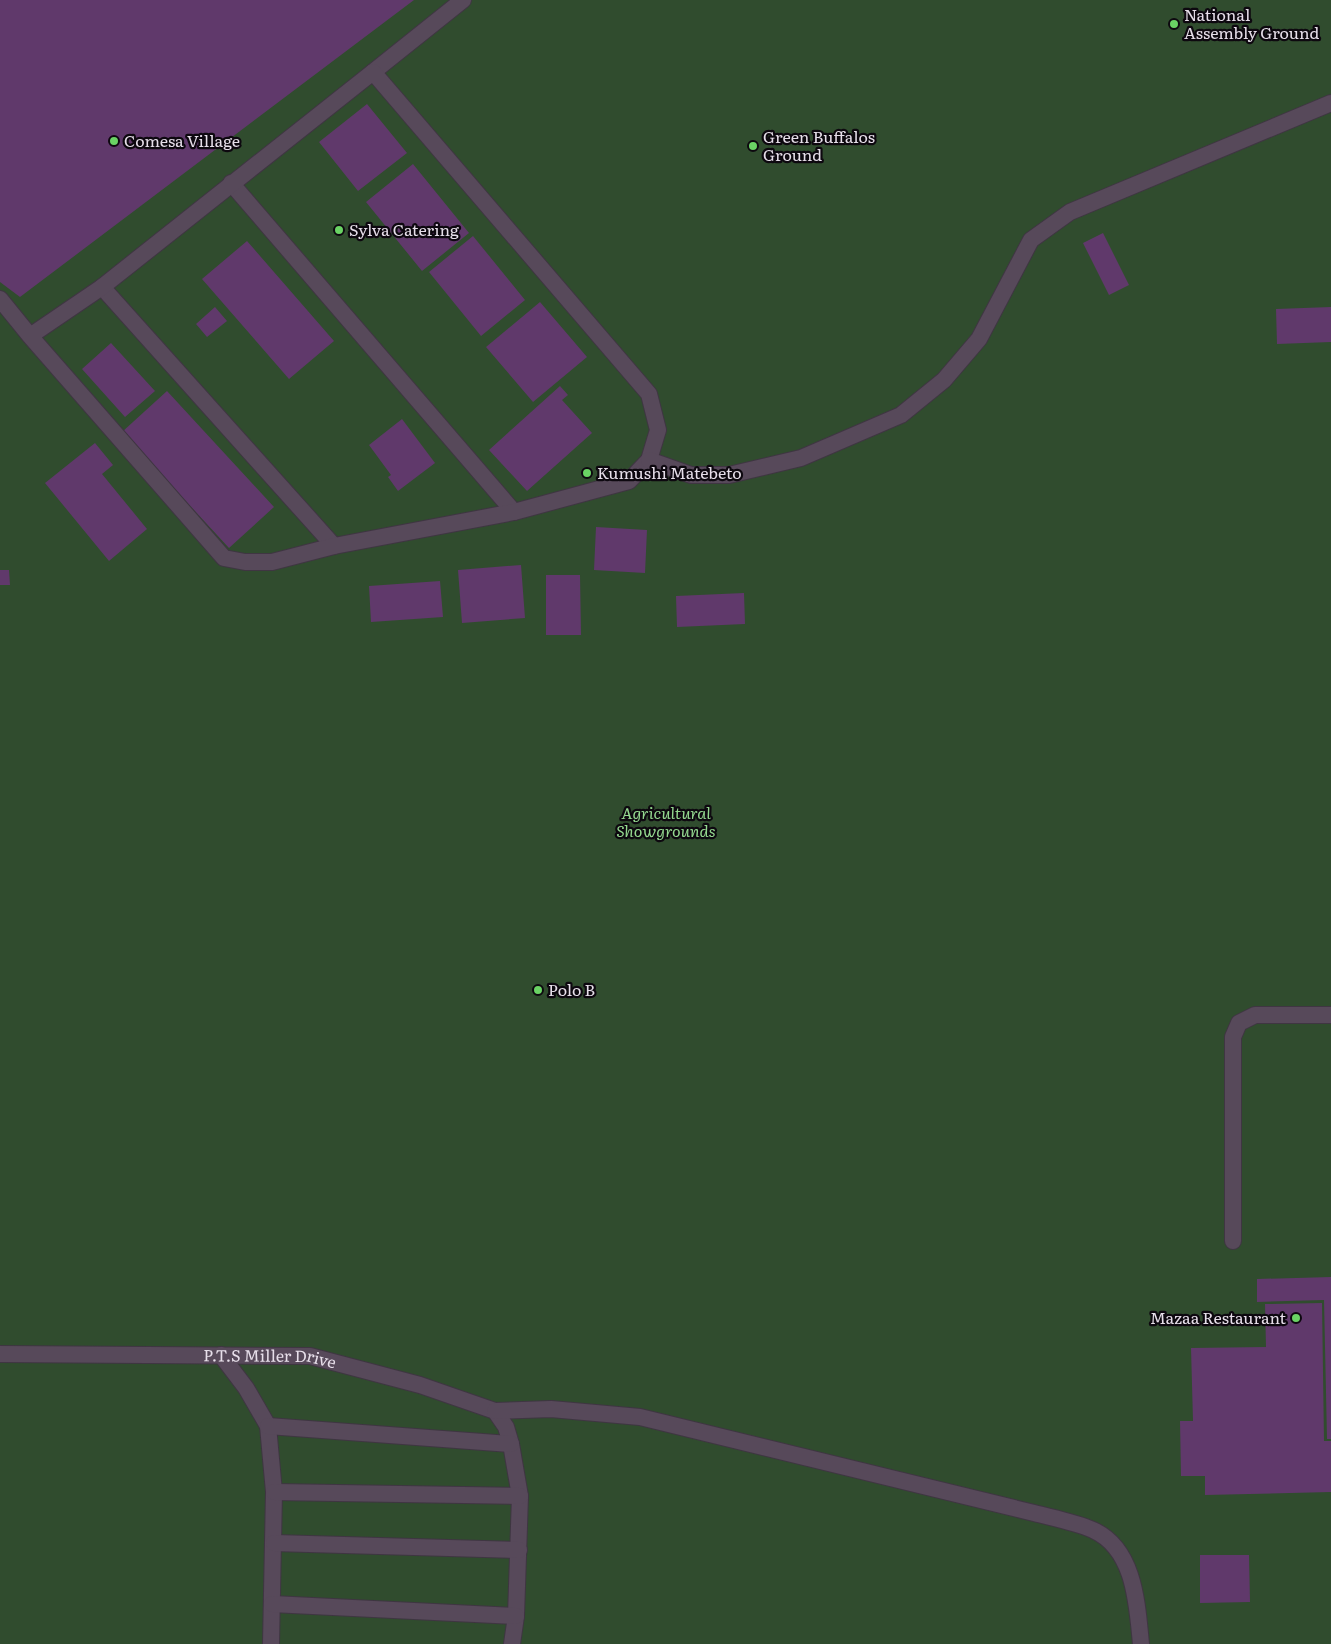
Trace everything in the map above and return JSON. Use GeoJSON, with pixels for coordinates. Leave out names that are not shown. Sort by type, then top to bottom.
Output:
{"type":"FeatureCollection","features":[{"type":"Feature","properties":{"kind":"lane"},"geometry":{"type":"LineString","coordinates":[[30,336],[102,287],[463,0]]}},
{"type":"Feature","properties":{"kind":"lane"},"geometry":{"type":"LineString","coordinates":[[0,299],[30,336],[224,558],[245,562],[272,562],[334,546],[514,512],[629,481],[649,460],[658,430],[649,394],[373,72]]}},
{"type":"Feature","properties":{"kind":"lane"},"geometry":{"type":"LineString","coordinates":[[649,460],[691,475],[729,475],[801,458],[901,415],[944,380],[979,339],[1031,240],[1070,212],[1331,103]]}},
{"type":"Feature","properties":{"kind":"lane"},"geometry":{"type":"LineString","coordinates":[[231,183],[514,512]]}},
{"type":"Feature","properties":{"kind":"lane"},"geometry":{"type":"LineString","coordinates":[[102,287],[334,546]]}},
{"type":"Feature","properties":{"kind":"lane"},"geometry":{"type":"LineString","coordinates":[[1232,1241],[1233,1038],[1239,1023],[1255,1015],[1331,1015]]}},
{"type":"Feature","properties":{"kind":"lane","name":"P.T.S Miller Drive"},"geometry":{"type":"LineString","coordinates":[[0,1354],[310,1356],[420,1385],[495,1410],[551,1410],[640,1417],[1034,1513],[1094,1530],[1120,1551],[1136,1595],[1141,1644]]}},
{"type":"Feature","properties":{"kind":"lane"},"geometry":{"type":"LineString","coordinates":[[221,1355],[246,1388],[268,1426],[274,1492],[271,1644]]}},
{"type":"Feature","properties":{"kind":"lane"},"geometry":{"type":"LineString","coordinates":[[495,1410],[506,1427],[511,1444],[520,1496],[516,1616],[512,1644]]}},
{"type":"Feature","properties":{"kind":"lane"},"geometry":{"type":"LineString","coordinates":[[268,1426],[511,1444]]}},
{"type":"Feature","properties":{"kind":"lane"},"geometry":{"type":"LineString","coordinates":[[274,1492],[520,1496]]}},
{"type":"Feature","properties":{"kind":"lane"},"geometry":{"type":"LineString","coordinates":[[274,1543],[519,1550]]}},
{"type":"Feature","properties":{"kind":"lane"},"geometry":{"type":"LineString","coordinates":[[272,1604],[516,1616]]}},
{"type":"Feature","properties":{"kind":"green space","name":"Agricultural Showgrounds"},"geometry":{"type":"Polygon","coordinates":[[[0,0],[1331,0],[1331,1644],[0,1644],[0,0]]]}},
{"type":"Feature","properties":{"kind":"building","name":"Comesa Village"},"geometry":{"type":"Polygon","coordinates":[[[0,0],[414,0],[20,297],[0,282],[0,0]]]}},
{"type":"Feature","properties":{"kind":"building"},"geometry":{"type":"Polygon","coordinates":[[[367,104],[407,153],[358,191],[319,142],[367,104]]]}},
{"type":"Feature","properties":{"kind":"building"},"geometry":{"type":"Polygon","coordinates":[[[413,164],[469,233],[422,271],[366,202],[413,164]]]}},
{"type":"Feature","properties":{"kind":"building"},"geometry":{"type":"Polygon","coordinates":[[[1103,233],[1129,285],[1109,295],[1083,243],[1103,233]]]}},
{"type":"Feature","properties":{"kind":"building"},"geometry":{"type":"Polygon","coordinates":[[[473,236],[525,300],[481,336],[429,272],[473,236]]]}},
{"type":"Feature","properties":{"kind":"building"},"geometry":{"type":"Polygon","coordinates":[[[247,241],[334,341],[289,379],[202,279],[247,241]]]}},
{"type":"Feature","properties":{"kind":"building"},"geometry":{"type":"Polygon","coordinates":[[[540,302],[587,357],[533,402],[486,347],[540,302]]]}},
{"type":"Feature","properties":{"kind":"building"},"geometry":{"type":"Polygon","coordinates":[[[215,307],[227,321],[207,337],[196,324],[215,307]]]}},
{"type":"Feature","properties":{"kind":"building"},"geometry":{"type":"Polygon","coordinates":[[[1331,307],[1331,342],[1277,344],[1276,309],[1331,307]]]}},
{"type":"Feature","properties":{"kind":"building"},"geometry":{"type":"Polygon","coordinates":[[[111,343],[155,391],[125,417],[82,369],[111,343]]]}},
{"type":"Feature","properties":{"kind":"building"},"geometry":{"type":"Polygon","coordinates":[[[560,386],[568,395],[562,400],[592,433],[527,491],[489,450],[560,386]]]}},
{"type":"Feature","properties":{"kind":"building"},"geometry":{"type":"Polygon","coordinates":[[[167,391],[274,507],[229,548],[122,432],[167,391]]]}},
{"type":"Feature","properties":{"kind":"building"},"geometry":{"type":"Polygon","coordinates":[[[402,419],[435,463],[398,491],[388,477],[391,475],[369,445],[402,419]]]}},
{"type":"Feature","properties":{"kind":"building"},"geometry":{"type":"Polygon","coordinates":[[[95,443],[113,465],[102,474],[147,529],[109,561],[45,483],[95,443]]]}},
{"type":"Feature","properties":{"kind":"building"},"geometry":{"type":"Polygon","coordinates":[[[596,527],[647,530],[645,573],[594,570],[596,527]]]}},
{"type":"Feature","properties":{"kind":"building"},"geometry":{"type":"Polygon","coordinates":[[[521,565],[525,618],[462,623],[458,570],[521,565]]]}},
{"type":"Feature","properties":{"kind":"building"},"geometry":{"type":"Polygon","coordinates":[[[0,570],[9,570],[10,585],[0,585],[0,570]]]}},
{"type":"Feature","properties":{"kind":"building"},"geometry":{"type":"Polygon","coordinates":[[[546,575],[580,575],[581,635],[546,635],[546,575]]]}},
{"type":"Feature","properties":{"kind":"building"},"geometry":{"type":"Polygon","coordinates":[[[440,581],[443,617],[371,622],[369,586],[440,581]]]}},
{"type":"Feature","properties":{"kind":"building"},"geometry":{"type":"Polygon","coordinates":[[[744,593],[745,624],[677,627],[676,596],[744,593]]]}},
{"type":"Feature","properties":{"kind":"building"},"geometry":{"type":"Polygon","coordinates":[[[1331,1277],[1331,1439],[1327,1439],[1324,1300],[1257,1302],[1257,1279],[1331,1277]]]}},
{"type":"Feature","properties":{"kind":"building"},"geometry":{"type":"Polygon","coordinates":[[[1322,1303],[1324,1441],[1331,1441],[1331,1492],[1205,1495],[1205,1476],[1181,1476],[1180,1421],[1193,1421],[1191,1348],[1266,1347],[1265,1304],[1322,1303]]]}},
{"type":"Feature","properties":{"kind":"building"},"geometry":{"type":"Polygon","coordinates":[[[1200,1555],[1249,1555],[1250,1602],[1200,1603],[1200,1555]]]}},
{"type":"Feature","properties":{"kind":"place","name":"National Assembly Ground"},"geometry":{"type":"Point","coordinates":[1174,24]}},
{"type":"Feature","properties":{"kind":"place","name":"Comesa Village"},"geometry":{"type":"Point","coordinates":[114,141]}},
{"type":"Feature","properties":{"kind":"place","name":"Green Buffalos Ground"},"geometry":{"type":"Point","coordinates":[753,146]}},
{"type":"Feature","properties":{"kind":"place","name":"Sylva Catering"},"geometry":{"type":"Point","coordinates":[339,230]}},
{"type":"Feature","properties":{"kind":"place","name":"Kumushi Matebeto"},"geometry":{"type":"Point","coordinates":[587,473]}},
{"type":"Feature","properties":{"kind":"place","name":"Polo B"},"geometry":{"type":"Point","coordinates":[538,990]}},
{"type":"Feature","properties":{"kind":"place","name":"Mazaa Restaurant"},"geometry":{"type":"Point","coordinates":[1296,1318]}}]}
